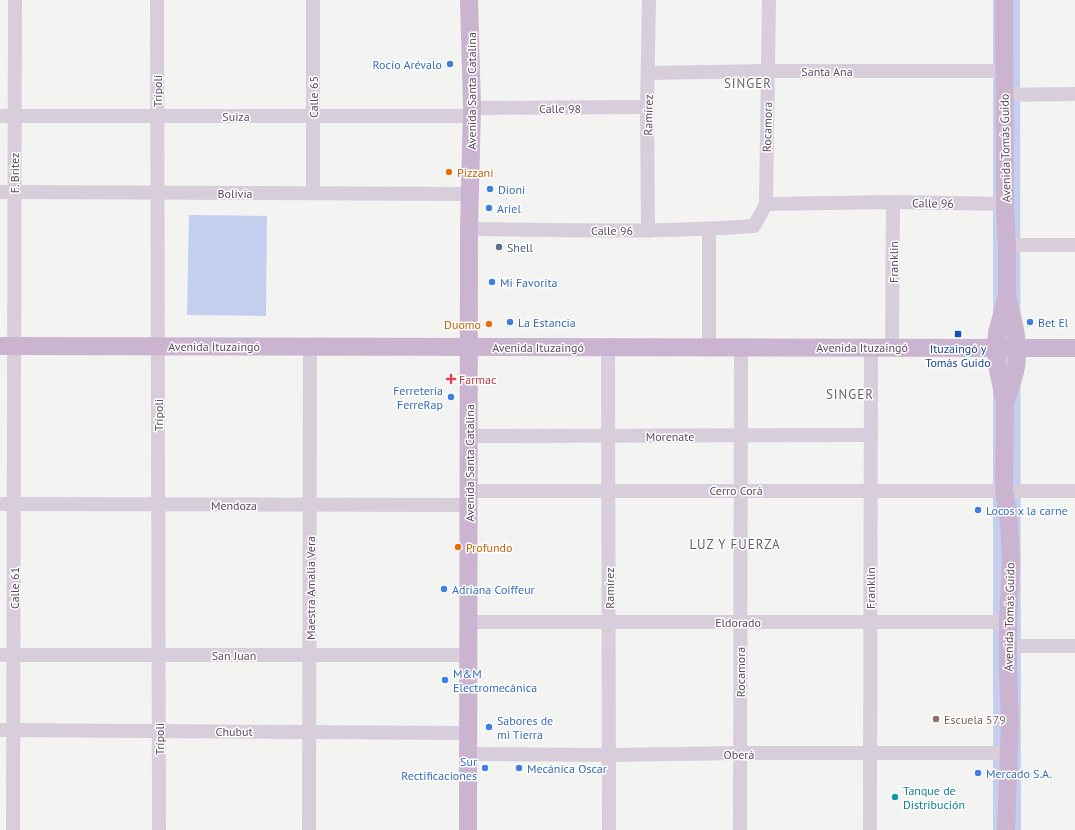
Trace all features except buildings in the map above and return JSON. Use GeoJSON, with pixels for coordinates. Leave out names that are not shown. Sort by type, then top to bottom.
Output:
{"type":"FeatureCollection","features":[{"type":"Feature","properties":{"kind":"main road","name":"Avenida Santa Catalina"},"geometry":{"type":"LineString","coordinates":[[468,830],[469,229],[472,112],[469,0]]}},
{"type":"Feature","properties":{"kind":"main road","name":"Avenida Tomás Guido"},"geometry":{"type":"LineString","coordinates":[[1004,0],[1005,204],[1008,245],[1006,296],[997,333],[996,347],[997,365],[1005,403],[1004,490],[1009,523],[1011,559],[1008,622],[1010,721],[1006,830]]}},
{"type":"Feature","properties":{"kind":"main road","name":"Avenida Tomás Guido"},"geometry":{"type":"LineString","coordinates":[[1005,403],[1016,368],[1018,348],[1017,334],[1006,296]]}},
{"type":"Feature","properties":{"kind":"main road","name":"Avenida Ituzaingó"},"geometry":{"type":"LineString","coordinates":[[7,346],[1075,348]]}},
{"type":"Feature","properties":{"kind":"street","name":"F. Britez"},"geometry":{"type":"LineString","coordinates":[[7,346],[14,192],[15,0]]}},
{"type":"Feature","properties":{"kind":"street","name":"Trípoli"},"geometry":{"type":"LineString","coordinates":[[157,0],[159,830]]}},
{"type":"Feature","properties":{"kind":"street","name":"Calle 65"},"geometry":{"type":"LineString","coordinates":[[313,0],[313,193]]}},
{"type":"Feature","properties":{"kind":"street","name":"Ramírez"},"geometry":{"type":"LineString","coordinates":[[648,230],[647,107],[649,73],[649,0]]}},
{"type":"Feature","properties":{"kind":"street","name":"Rocamora"},"geometry":{"type":"LineString","coordinates":[[754,226],[766,204],[770,0]]}},
{"type":"Feature","properties":{"kind":"street","name":"Santa Ana"},"geometry":{"type":"LineString","coordinates":[[649,73],[768,71],[1004,71]]}},
{"type":"Feature","properties":{"kind":"street"},"geometry":{"type":"LineString","coordinates":[[1004,95],[1075,94]]}},
{"type":"Feature","properties":{"kind":"street","name":"Calle 98"},"geometry":{"type":"LineString","coordinates":[[472,112],[647,107]]}},
{"type":"Feature","properties":{"kind":"street","name":"Suiza"},"geometry":{"type":"LineString","coordinates":[[0,116],[313,116],[472,112]]}},
{"type":"Feature","properties":{"kind":"street","name":"Bolivia"},"geometry":{"type":"LineString","coordinates":[[0,192],[470,194]]}},
{"type":"Feature","properties":{"kind":"street","name":"Calle 96"},"geometry":{"type":"LineString","coordinates":[[766,204],[893,202],[1005,204]]}},
{"type":"Feature","properties":{"kind":"street","name":"Franklin"},"geometry":{"type":"LineString","coordinates":[[892,347],[893,202]]}},
{"type":"Feature","properties":{"kind":"street","name":"Calle 96"},"geometry":{"type":"LineString","coordinates":[[469,229],[709,230],[754,226]]}},
{"type":"Feature","properties":{"kind":"street"},"geometry":{"type":"LineString","coordinates":[[709,230],[709,347]]}},
{"type":"Feature","properties":{"kind":"street"},"geometry":{"type":"LineString","coordinates":[[1008,245],[1075,245]]}},
{"type":"Feature","properties":{"kind":"street","name":"Calle 61"},"geometry":{"type":"LineString","coordinates":[[7,346],[7,730],[13,830]]}},
{"type":"Feature","properties":{"kind":"street","name":"Maestra Amalia Vera"},"geometry":{"type":"LineString","coordinates":[[309,830],[310,347]]}},
{"type":"Feature","properties":{"kind":"street","name":"Ramírez"},"geometry":{"type":"LineString","coordinates":[[608,347],[609,830]]}},
{"type":"Feature","properties":{"kind":"street","name":"Rocamora"},"geometry":{"type":"LineString","coordinates":[[740,347],[740,830]]}},
{"type":"Feature","properties":{"kind":"street","name":"Franklin"},"geometry":{"type":"LineString","coordinates":[[870,830],[871,347]]}},
{"type":"Feature","properties":{"kind":"street","name":"Morenate"},"geometry":{"type":"LineString","coordinates":[[469,436],[870,435]]}},
{"type":"Feature","properties":{"kind":"street","name":"Cerro Corá"},"geometry":{"type":"LineString","coordinates":[[469,498],[609,491],[1075,491]]}},
{"type":"Feature","properties":{"kind":"street","name":"Mendoza"},"geometry":{"type":"LineString","coordinates":[[7,504],[310,505],[469,498]]}},
{"type":"Feature","properties":{"kind":"street","name":"Eldorado"},"geometry":{"type":"LineString","coordinates":[[468,622],[1008,622]]}},
{"type":"Feature","properties":{"kind":"street"},"geometry":{"type":"LineString","coordinates":[[1008,646],[1075,646]]}},
{"type":"Feature","properties":{"kind":"street","name":"San Juan"},"geometry":{"type":"LineString","coordinates":[[7,655],[468,655]]}},
{"type":"Feature","properties":{"kind":"street","name":"Chubut"},"geometry":{"type":"LineString","coordinates":[[7,730],[468,733]]}},
{"type":"Feature","properties":{"kind":"street","name":"Oberá"},"geometry":{"type":"LineString","coordinates":[[468,754],[608,755],[740,753],[1009,753]]}},
{"type":"Feature","properties":{"kind":"shaded area"},"geometry":{"type":"Polygon","coordinates":[[[993,0],[1020,0],[1021,830],[993,830],[993,0]]]}},
{"type":"Feature","properties":{"kind":"shaded area"},"geometry":{"type":"Polygon","coordinates":[[[189,215],[267,216],[266,316],[187,315],[189,215]]]}},
{"type":"Feature","properties":{"kind":"place","name":"Rocío Arévalo"},"geometry":{"type":"Point","coordinates":[450,64]}},
{"type":"Feature","properties":{"kind":"place","name":"Pizzani"},"geometry":{"type":"Point","coordinates":[449,172]}},
{"type":"Feature","properties":{"kind":"place","name":"Dioni"},"geometry":{"type":"Point","coordinates":[490,189]}},
{"type":"Feature","properties":{"kind":"place","name":"Ariel"},"geometry":{"type":"Point","coordinates":[489,208]}},
{"type":"Feature","properties":{"kind":"place","name":"Shell"},"geometry":{"type":"Point","coordinates":[499,247]}},
{"type":"Feature","properties":{"kind":"place","name":"Mi Favorita"},"geometry":{"type":"Point","coordinates":[492,282]}},
{"type":"Feature","properties":{"kind":"place","name":"La Estancia"},"geometry":{"type":"Point","coordinates":[510,322]}},
{"type":"Feature","properties":{"kind":"place","name":"Bet El"},"geometry":{"type":"Point","coordinates":[1030,322]}},
{"type":"Feature","properties":{"kind":"place","name":"Duomo"},"geometry":{"type":"Point","coordinates":[489,324]}},
{"type":"Feature","properties":{"kind":"place","name":"Ituzaingó y Tomás Guido"},"geometry":{"type":"Point","coordinates":[958,334]}},
{"type":"Feature","properties":{"kind":"place","name":"Farmac"},"geometry":{"type":"Point","coordinates":[451,379]}},
{"type":"Feature","properties":{"kind":"place","name":"Ferretería FerreRap"},"geometry":{"type":"Point","coordinates":[451,397]}},
{"type":"Feature","properties":{"kind":"place","name":"Locos x la carne"},"geometry":{"type":"Point","coordinates":[978,510]}},
{"type":"Feature","properties":{"kind":"place","name":"Profundo"},"geometry":{"type":"Point","coordinates":[458,547]}},
{"type":"Feature","properties":{"kind":"place","name":"Adriana Coiffeur"},"geometry":{"type":"Point","coordinates":[444,589]}},
{"type":"Feature","properties":{"kind":"place","name":"M&M Electromecánica"},"geometry":{"type":"Point","coordinates":[445,680]}},
{"type":"Feature","properties":{"kind":"place","name":"Escuela 579"},"geometry":{"type":"Point","coordinates":[936,719]}},
{"type":"Feature","properties":{"kind":"place","name":"Sabores de mi Tierra"},"geometry":{"type":"Point","coordinates":[489,727]}},
{"type":"Feature","properties":{"kind":"place","name":"Sur Rectificaciones"},"geometry":{"type":"Point","coordinates":[485,768]}},
{"type":"Feature","properties":{"kind":"place","name":"Mecánica Oscar"},"geometry":{"type":"Point","coordinates":[519,768]}},
{"type":"Feature","properties":{"kind":"place","name":"Mercado S.A."},"geometry":{"type":"Point","coordinates":[978,773]}},
{"type":"Feature","properties":{"kind":"place","name":"Tanque de Distribución"},"geometry":{"type":"Point","coordinates":[895,797]}},
{"type":"Feature","properties":{"kind":"district","name":"SINGER"},"geometry":{"type":"Point","coordinates":[748,83]}},
{"type":"Feature","properties":{"kind":"district","name":"SINGER"},"geometry":{"type":"Point","coordinates":[850,394]}},
{"type":"Feature","properties":{"kind":"district","name":"LUZ Y FUERZA"},"geometry":{"type":"Point","coordinates":[735,544]}}]}
